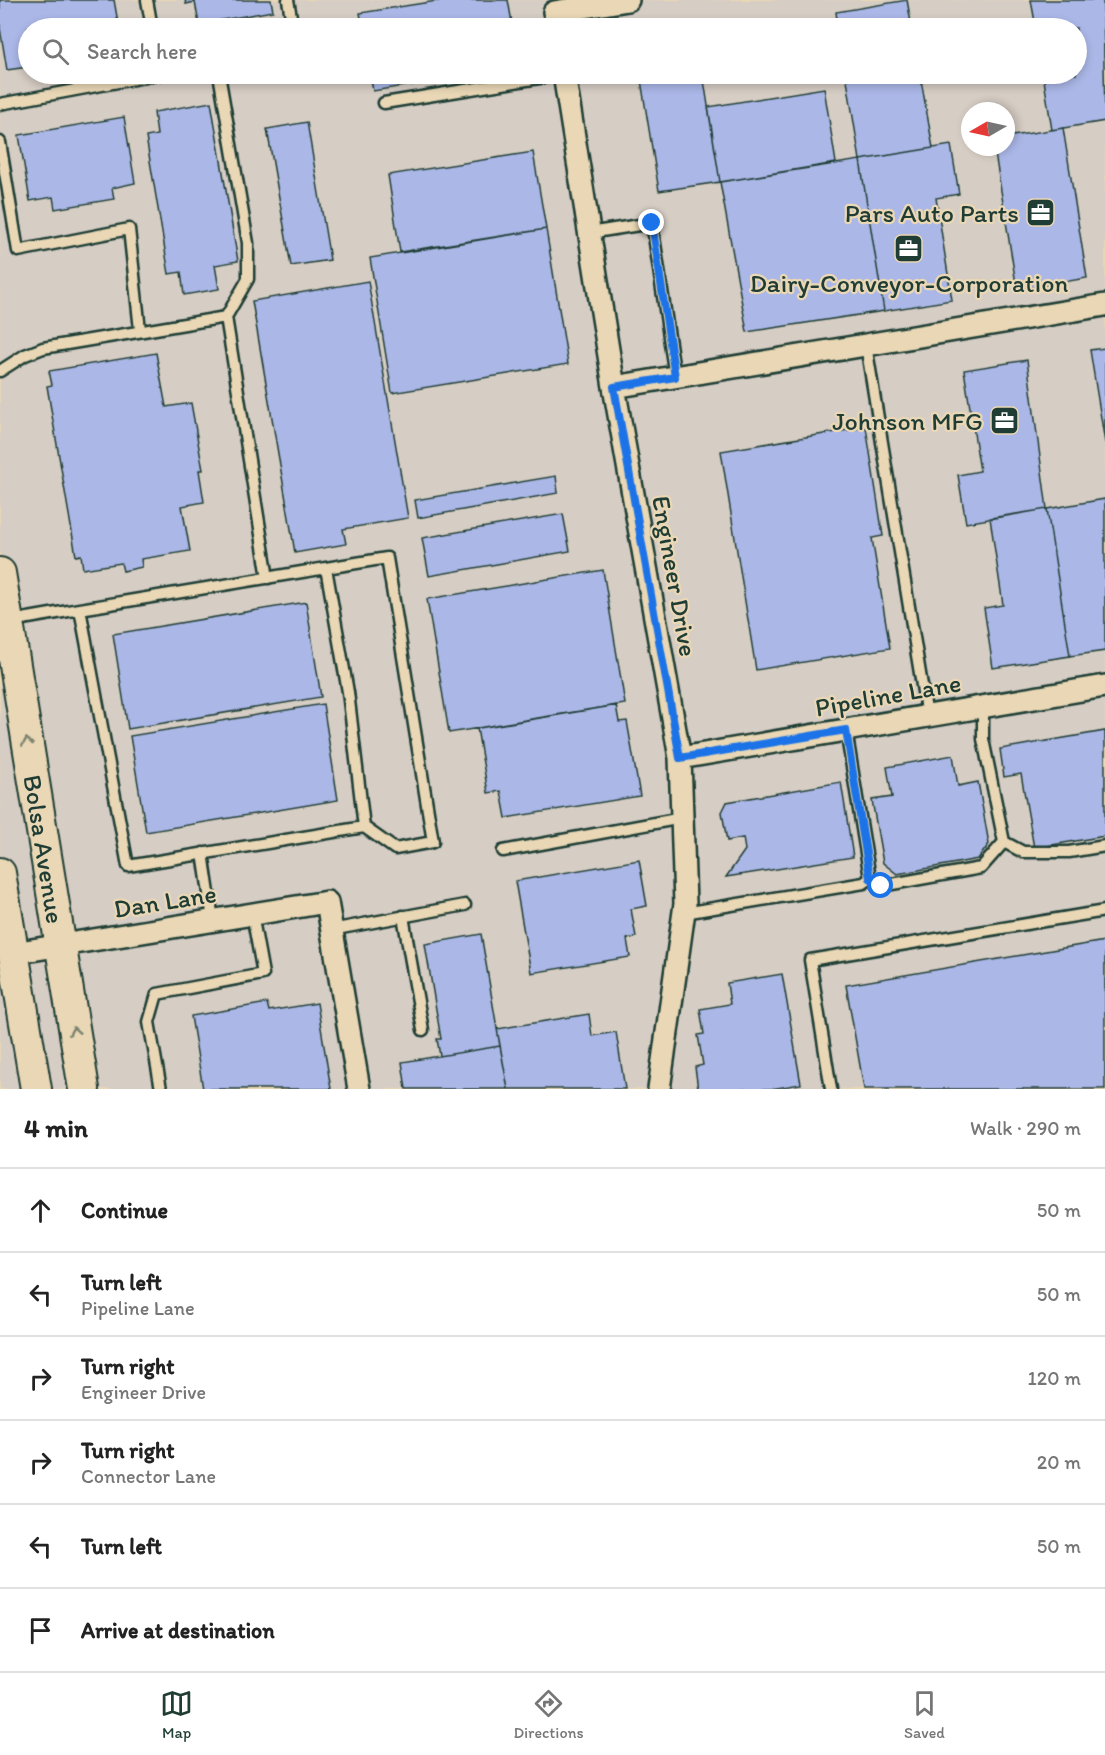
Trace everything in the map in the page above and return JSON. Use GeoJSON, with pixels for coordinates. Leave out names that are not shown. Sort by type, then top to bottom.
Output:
{"type":"FeatureCollection","features":[{"type":"Feature","properties":{"kind":"main road","name":"Bolsa Avenue"},"geometry":{"type":"LineString","coordinates":[[0,573],[84,1089]]}},
{"type":"Feature","properties":{"kind":"main road","name":"Bolsa Avenue"},"geometry":{"type":"LineString","coordinates":[[0,873],[6,954],[36,1089]]}},
{"type":"Feature","properties":{"kind":"street"},"geometry":{"type":"LineString","coordinates":[[554,13],[628,0]]}},
{"type":"Feature","properties":{"kind":"street","name":"Engineer Drive"},"geometry":{"type":"LineString","coordinates":[[566,84],[614,387],[680,758],[684,913],[659,1089]]}},
{"type":"Feature","properties":{"kind":"street"},"geometry":{"type":"LineString","coordinates":[[614,387],[1105,305]]}},
{"type":"Feature","properties":{"kind":"street","name":"Pipeline Lane"},"geometry":{"type":"LineString","coordinates":[[680,758],[1105,686]]}},
{"type":"Feature","properties":{"kind":"street","name":"Dan Lane"},"geometry":{"type":"LineString","coordinates":[[6,954],[327,902],[332,930]]}},
{"type":"Feature","properties":{"kind":"street"},"geometry":{"type":"LineString","coordinates":[[332,930],[359,1089]]}},
{"type":"Feature","properties":{"kind":"lane"},"geometry":{"type":"LineString","coordinates":[[147,0],[150,18]]}},
{"type":"Feature","properties":{"kind":"lane"},"geometry":{"type":"LineString","coordinates":[[288,0],[291,18]]}},
{"type":"Feature","properties":{"kind":"lane"},"geometry":{"type":"LineString","coordinates":[[0,104],[107,84]]}},
{"type":"Feature","properties":{"kind":"lane"},"geometry":{"type":"LineString","coordinates":[[221,84],[248,243],[248,279],[226,317],[268,578]]}},
{"type":"Feature","properties":{"kind":"lane"},"geometry":{"type":"LineString","coordinates":[[384,103],[502,84]]}},
{"type":"Feature","properties":{"kind":"lane"},"geometry":{"type":"LineString","coordinates":[[0,142],[18,251],[129,229],[140,330]]}},
{"type":"Feature","properties":{"kind":"lane"},"geometry":{"type":"LineString","coordinates":[[589,233],[652,223],[675,377]]}},
{"type":"Feature","properties":{"kind":"lane"},"geometry":{"type":"LineString","coordinates":[[0,371],[25,355],[43,348],[226,317]]}},
{"type":"Feature","properties":{"kind":"lane"},"geometry":{"type":"LineString","coordinates":[[866,345],[927,716]]}},
{"type":"Feature","properties":{"kind":"lane"},"geometry":{"type":"LineString","coordinates":[[8,622],[80,609],[387,558],[433,842],[395,849],[364,827],[128,866],[80,609]]}},
{"type":"Feature","properties":{"kind":"lane"},"geometry":{"type":"LineString","coordinates":[[326,568],[348,692],[364,827]]}},
{"type":"Feature","properties":{"kind":"lane"},"geometry":{"type":"LineString","coordinates":[[983,707],[983,739],[1004,842]]}},
{"type":"Feature","properties":{"kind":"lane"},"geometry":{"type":"LineString","coordinates":[[846,730],[870,878],[881,886],[981,868],[1004,842]]}},
{"type":"Feature","properties":{"kind":"lane"},"geometry":{"type":"LineString","coordinates":[[503,851],[682,818]]}},
{"type":"Feature","properties":{"kind":"lane"},"geometry":{"type":"LineString","coordinates":[[1004,842],[1023,852],[1069,852],[1105,846]]}},
{"type":"Feature","properties":{"kind":"lane"},"geometry":{"type":"LineString","coordinates":[[203,853],[213,920]]}},
{"type":"Feature","properties":{"kind":"lane"},"geometry":{"type":"LineString","coordinates":[[684,913],[864,883],[870,878]]}},
{"type":"Feature","properties":{"kind":"lane"},"geometry":{"type":"LineString","coordinates":[[332,930],[465,904]]}},
{"type":"Feature","properties":{"kind":"lane"},"geometry":{"type":"LineString","coordinates":[[831,1089],[810,960],[1105,911]]}},
{"type":"Feature","properties":{"kind":"lane"},"geometry":{"type":"LineString","coordinates":[[161,1089],[149,1022],[157,994],[263,974],[252,914]]}},
{"type":"Feature","properties":{"kind":"lane"},"geometry":{"type":"LineString","coordinates":[[403,916],[423,1030]]}},
{"type":"Feature","properties":{"kind":"shaded area"},"geometry":{"type":"Polygon","coordinates":[[[0,0],[1105,0],[1105,1089],[0,1089],[0,0]]]}},
{"type":"Feature","properties":{"kind":"building"},"geometry":{"type":"Polygon","coordinates":[[[0,0],[114,0],[117,18],[18,18],[18,68],[7,70],[0,28],[0,0]]]}},
{"type":"Feature","properties":{"kind":"building"},"geometry":{"type":"Polygon","coordinates":[[[185,0],[271,0],[273,11],[233,18],[198,18],[195,2],[186,4],[185,0]]]}},
{"type":"Feature","properties":{"kind":"building"},"geometry":{"type":"Polygon","coordinates":[[[443,0],[508,0],[511,18],[361,18],[360,13],[443,0]]]}},
{"type":"Feature","properties":{"kind":"building"},"geometry":{"type":"Polygon","coordinates":[[[907,0],[910,18],[837,18],[836,12],[907,0]]]}},
{"type":"Feature","properties":{"kind":"building"},"geometry":{"type":"Polygon","coordinates":[[[1031,0],[1103,0],[1105,121],[1052,130],[1045,84],[1087,84],[1087,18],[1034,18],[1031,0]]]}},
{"type":"Feature","properties":{"kind":"building"},"geometry":{"type":"Polygon","coordinates":[[[372,84],[417,84],[373,91],[372,84]]]}},
{"type":"Feature","properties":{"kind":"building"},"geometry":{"type":"Polygon","coordinates":[[[642,84],[705,84],[720,182],[659,191],[642,84]]]}},
{"type":"Feature","properties":{"kind":"building"},"geometry":{"type":"Polygon","coordinates":[[[848,84],[922,84],[933,148],[860,160],[848,84]]]}},
{"type":"Feature","properties":{"kind":"building"},"geometry":{"type":"Polygon","coordinates":[[[824,88],[836,163],[720,182],[708,107],[824,88]]]}},
{"type":"Feature","properties":{"kind":"building"},"geometry":{"type":"Polygon","coordinates":[[[211,102],[238,261],[215,265],[219,289],[184,295],[181,272],[169,274],[146,137],[157,135],[154,112],[211,102]]]}},
{"type":"Feature","properties":{"kind":"building"},"geometry":{"type":"Polygon","coordinates":[[[124,117],[135,183],[112,188],[114,199],[55,209],[53,197],[30,201],[19,135],[124,117]]]}},
{"type":"Feature","properties":{"kind":"building"},"geometry":{"type":"Polygon","coordinates":[[[307,122],[330,260],[291,266],[267,129],[307,122]]]}},
{"type":"Feature","properties":{"kind":"building","name":"Pars Auto Parts"},"geometry":{"type":"Polygon","coordinates":[[[1063,128],[1087,278],[1017,290],[995,156],[1015,156],[1015,136],[1063,128]]]}},
{"type":"Feature","properties":{"kind":"building","name":"Dairy-Conveyor-Corporation"},"geometry":{"type":"Polygon","coordinates":[[[951,145],[959,194],[936,198],[952,300],[884,311],[860,160],[951,145]]]}},
{"type":"Feature","properties":{"kind":"building"},"geometry":{"type":"Polygon","coordinates":[[[533,152],[546,229],[400,252],[388,175],[533,152]]]}},
{"type":"Feature","properties":{"kind":"building"},"geometry":{"type":"Polygon","coordinates":[[[860,160],[884,311],[747,332],[720,182],[860,160]]]}},
{"type":"Feature","properties":{"kind":"building"},"geometry":{"type":"Polygon","coordinates":[[[546,229],[568,364],[392,393],[370,258],[546,229]]]}},
{"type":"Feature","properties":{"kind":"building"},"geometry":{"type":"Polygon","coordinates":[[[368,281],[408,518],[343,529],[346,544],[295,553],[252,301],[368,281]]]}},
{"type":"Feature","properties":{"kind":"building"},"geometry":{"type":"Polygon","coordinates":[[[1105,348],[1105,443],[1090,350],[1105,348]]]}},
{"type":"Feature","properties":{"kind":"building"},"geometry":{"type":"Polygon","coordinates":[[[156,353],[166,407],[191,403],[203,470],[199,470],[204,502],[182,506],[190,551],[141,559],[142,567],[123,571],[121,563],[83,569],[81,555],[76,556],[47,386],[52,385],[49,371],[156,353]]]}},
{"type":"Feature","properties":{"kind":"building","name":"Johnson MFG"},"geometry":{"type":"Polygon","coordinates":[[[1027,360],[1047,509],[966,523],[958,475],[980,471],[964,370],[1027,360]]]}},
{"type":"Feature","properties":{"kind":"building"},"geometry":{"type":"Polygon","coordinates":[[[866,427],[883,536],[872,538],[890,648],[756,670],[721,451],[866,427]]]}},
{"type":"Feature","properties":{"kind":"building"},"geometry":{"type":"Polygon","coordinates":[[[556,476],[558,493],[418,518],[415,500],[556,476]]]}},
{"type":"Feature","properties":{"kind":"building"},"geometry":{"type":"Polygon","coordinates":[[[1105,499],[1105,651],[1070,656],[1047,509],[1105,499]]]}},
{"type":"Feature","properties":{"kind":"building"},"geometry":{"type":"Polygon","coordinates":[[[1047,509],[1070,656],[993,668],[984,608],[1003,605],[990,518],[1047,509]]]}},
{"type":"Feature","properties":{"kind":"building"},"geometry":{"type":"Polygon","coordinates":[[[563,514],[570,551],[429,576],[422,538],[563,514]]]}},
{"type":"Feature","properties":{"kind":"building"},"geometry":{"type":"Polygon","coordinates":[[[603,570],[625,704],[449,733],[427,599],[603,570]]]}},
{"type":"Feature","properties":{"kind":"building"},"geometry":{"type":"Polygon","coordinates":[[[306,602],[321,697],[128,729],[113,634],[306,602]]]}},
{"type":"Feature","properties":{"kind":"building"},"geometry":{"type":"Polygon","coordinates":[[[323,704],[338,800],[146,832],[130,736],[323,704]]]}},
{"type":"Feature","properties":{"kind":"building"},"geometry":{"type":"Polygon","coordinates":[[[616,705],[619,722],[627,721],[640,796],[506,818],[501,791],[488,793],[477,728],[616,705]]]}},
{"type":"Feature","properties":{"kind":"building"},"geometry":{"type":"Polygon","coordinates":[[[1105,731],[1105,836],[1034,848],[1021,774],[1004,777],[1000,749],[1105,731]]]}},
{"type":"Feature","properties":{"kind":"building"},"geometry":{"type":"Polygon","coordinates":[[[953,755],[958,786],[978,782],[989,844],[978,859],[897,874],[883,863],[872,800],[892,797],[887,767],[953,755]]]}},
{"type":"Feature","properties":{"kind":"building"},"geometry":{"type":"Polygon","coordinates":[[[841,782],[853,857],[726,877],[745,850],[743,838],[727,841],[722,812],[727,802],[841,782]]]}},
{"type":"Feature","properties":{"kind":"building"},"geometry":{"type":"Polygon","coordinates":[[[639,860],[647,906],[631,909],[636,937],[627,939],[630,957],[531,973],[515,881],[639,860]]]}},
{"type":"Feature","properties":{"kind":"building"},"geometry":{"type":"Polygon","coordinates":[[[481,934],[500,1046],[440,1056],[437,1039],[441,1039],[425,944],[481,934]]]}},
{"type":"Feature","properties":{"kind":"building"},"geometry":{"type":"Polygon","coordinates":[[[1105,941],[1105,1089],[864,1089],[846,985],[1105,941]]]}},
{"type":"Feature","properties":{"kind":"building"},"geometry":{"type":"Polygon","coordinates":[[[782,974],[801,1084],[771,1089],[698,1089],[695,1067],[703,1065],[698,1035],[704,1034],[700,1009],[730,1004],[727,983],[782,974]]]}},
{"type":"Feature","properties":{"kind":"building"},"geometry":{"type":"Polygon","coordinates":[[[267,1003],[269,1011],[317,1003],[331,1089],[203,1089],[191,1016],[267,1003]]]}},
{"type":"Feature","properties":{"kind":"building"},"geometry":{"type":"Polygon","coordinates":[[[589,1014],[592,1036],[616,1032],[625,1089],[508,1089],[497,1029],[589,1014]]]}},
{"type":"Feature","properties":{"kind":"building"},"geometry":{"type":"Polygon","coordinates":[[[500,1046],[508,1089],[406,1089],[402,1062],[500,1046]]]}},
{"type":"Feature","properties":{"kind":"place","name":"Pars Auto Parts"},"geometry":{"type":"Point","coordinates":[1040,213]}},
{"type":"Feature","properties":{"kind":"place","name":"Dairy-Conveyor-Corporation"},"geometry":{"type":"Point","coordinates":[909,249]}},
{"type":"Feature","properties":{"kind":"place","name":"Johnson MFG"},"geometry":{"type":"Point","coordinates":[1004,421]}},
{"type":"Feature","properties":{"kind":"route"},"geometry":{"type":"LineString","coordinates":[[652,223],[675,377],[614,387],[680,758],[846,730],[870,878],[875,884],[881,886]]}}]}
